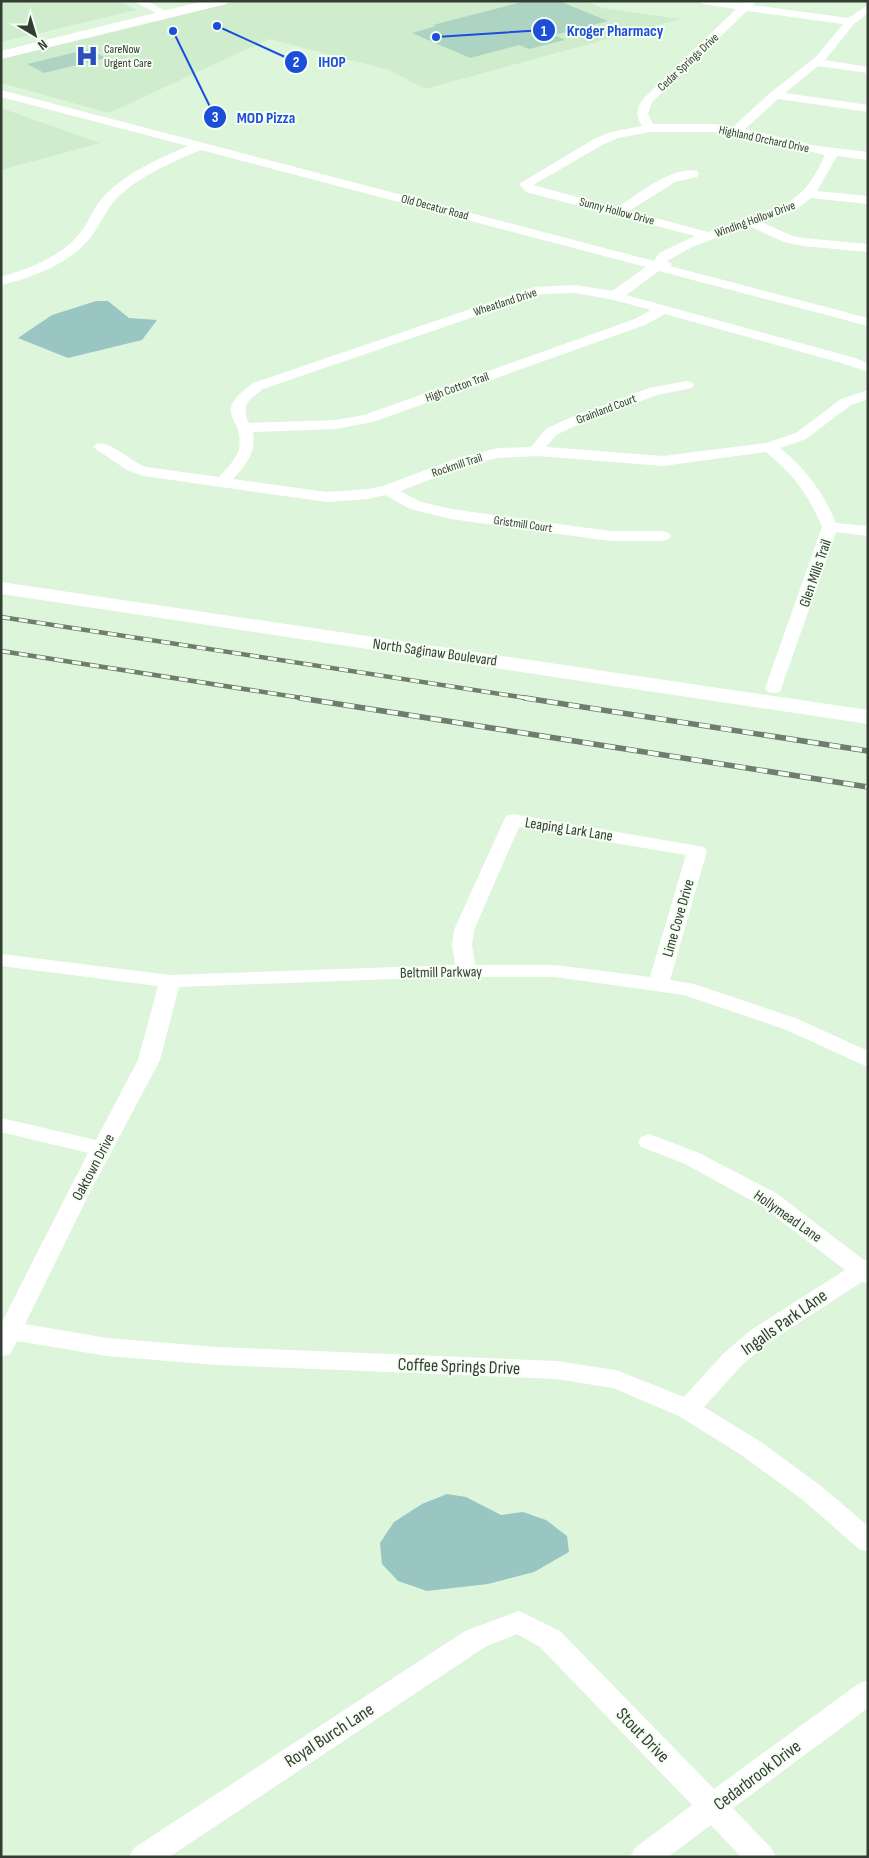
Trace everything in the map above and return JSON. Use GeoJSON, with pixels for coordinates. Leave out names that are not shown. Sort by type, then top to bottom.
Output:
{"type":"FeatureCollection","features":[{"type":"Feature","properties":{"kind":"main road"},"geometry":{"type":"LineString","coordinates":[[1,55],[162,13],[197,1]]}},
{"type":"Feature","properties":{"kind":"main road"},"geometry":{"type":"LineString","coordinates":[[1,48],[221,1]]}},
{"type":"Feature","properties":{"kind":"main road","name":"North Saginaw Boulevard"},"geometry":{"type":"LineString","coordinates":[[1,575],[868,702]]}},
{"type":"Feature","properties":{"kind":"main road","name":"North Saginaw Boulevard"},"geometry":{"type":"LineString","coordinates":[[1,588],[868,717]]}},
{"type":"Feature","properties":{"kind":"street"},"geometry":{"type":"LineString","coordinates":[[138,1],[162,13]]}},
{"type":"Feature","properties":{"kind":"street"},"geometry":{"type":"LineString","coordinates":[[703,1],[748,4],[850,22]]}},
{"type":"Feature","properties":{"kind":"street","name":"Cedar Springs Drive"},"geometry":{"type":"LineString","coordinates":[[650,128],[643,120],[642,107],[748,4]]}},
{"type":"Feature","properties":{"kind":"street"},"geometry":{"type":"LineString","coordinates":[[736,131],[815,62],[837,40],[850,22],[868,8]]}},
{"type":"Feature","properties":{"kind":"street"},"geometry":{"type":"LineString","coordinates":[[815,62],[868,70]]}},
{"type":"Feature","properties":{"kind":"street","name":"Old Decatur Road"},"geometry":{"type":"LineString","coordinates":[[1,93],[868,322]]}},
{"type":"Feature","properties":{"kind":"street"},"geometry":{"type":"LineString","coordinates":[[774,96],[868,109]]}},
{"type":"Feature","properties":{"kind":"street","name":"Highland Orchard Drive"},"geometry":{"type":"LineString","coordinates":[[525,186],[528,182],[598,142],[615,135],[650,128],[694,127],[736,131],[804,148],[868,156]]}},
{"type":"Feature","properties":{"kind":"street"},"geometry":{"type":"LineString","coordinates":[[1,281],[41,268],[77,245],[110,196],[183,152],[202,145]]}},
{"type":"Feature","properties":{"kind":"street","name":"Winding Hollow Drive"},"geometry":{"type":"LineString","coordinates":[[615,296],[657,266],[679,259],[699,247],[709,236],[789,208],[811,194],[832,153]]}},
{"type":"Feature","properties":{"kind":"street"},"geometry":{"type":"LineString","coordinates":[[619,212],[671,179],[693,174]]}},
{"type":"Feature","properties":{"kind":"street","name":"Sunny Hollow Drive"},"geometry":{"type":"LineString","coordinates":[[525,186],[530,189],[709,236]]}},
{"type":"Feature","properties":{"kind":"street"},"geometry":{"type":"LineString","coordinates":[[811,194],[868,200]]}},
{"type":"Feature","properties":{"kind":"street"},"geometry":{"type":"LineString","coordinates":[[750,222],[789,239],[868,248]]}},
{"type":"Feature","properties":{"kind":"street","name":"Wheatland Drive"},"geometry":{"type":"LineString","coordinates":[[223,482],[246,451],[247,440],[244,428],[236,411],[239,401],[253,389],[272,380],[526,293],[565,288],[615,296],[850,361],[868,368]]}},
{"type":"Feature","properties":{"kind":"street","name":"High Cotton Trail"},"geometry":{"type":"LineString","coordinates":[[244,428],[268,425],[337,426],[361,421],[640,322],[662,310]]}},
{"type":"Feature","properties":{"kind":"street","name":"Grainland Court"},"geometry":{"type":"LineString","coordinates":[[537,451],[544,438],[574,421],[647,394],[687,385]]}},
{"type":"Feature","properties":{"kind":"street","name":"Rockmill Trail"},"geometry":{"type":"LineString","coordinates":[[100,447],[132,467],[144,471],[327,497],[368,494],[387,490],[480,456],[498,453],[537,451],[663,461],[769,447],[801,436],[846,402],[868,394]]}},
{"type":"Feature","properties":{"kind":"street","name":"Glen Mills Trail"},"geometry":{"type":"LineString","coordinates":[[769,447],[796,469],[818,496],[830,528],[774,688]]}},
{"type":"Feature","properties":{"kind":"street","name":"Gristmill Court"},"geometry":{"type":"LineString","coordinates":[[387,490],[416,506],[451,514],[610,536],[663,536]]}},
{"type":"Feature","properties":{"kind":"street"},"geometry":{"type":"LineString","coordinates":[[830,528],[868,531]]}},
{"type":"Feature","properties":{"kind":"street","name":"Leaping Lark Lane"},"geometry":{"type":"LineString","coordinates":[[466,971],[462,945],[464,930],[513,820],[697,850]]}},
{"type":"Feature","properties":{"kind":"street","name":"Lime Cove Drive"},"geometry":{"type":"LineString","coordinates":[[658,985],[697,850]]}},
{"type":"Feature","properties":{"kind":"street","name":"Beltmill Parkway"},"geometry":{"type":"LineString","coordinates":[[1,960],[170,981],[466,971],[555,970],[687,989],[791,1024],[868,1060]]}},
{"type":"Feature","properties":{"kind":"street","name":"Oaktown Drive"},"geometry":{"type":"LineString","coordinates":[[4,1336],[149,1060],[170,981]]}},
{"type":"Feature","properties":{"kind":"street"},"geometry":{"type":"LineString","coordinates":[[1,1125],[102,1150]]}},
{"type":"Feature","properties":{"kind":"street","name":"Hollymead Lane"},"geometry":{"type":"LineString","coordinates":[[649,1142],[691,1158],[768,1199],[866,1271]]}},
{"type":"Feature","properties":{"kind":"street","name":"Ingalls Park LAne"},"geometry":{"type":"LineString","coordinates":[[688,1409],[733,1359],[760,1336],[866,1271]]}},
{"type":"Feature","properties":{"kind":"street","name":"Coffee Springs Drive"},"geometry":{"type":"LineString","coordinates":[[4,1336],[217,1356],[556,1370],[616,1379],[688,1409],[752,1449],[812,1493],[868,1542]]}},
{"type":"Feature","properties":{"kind":"street","name":"Stout Drive"},"geometry":{"type":"LineString","coordinates":[[519,1622],[550,1639],[761,1857]]}},
{"type":"Feature","properties":{"kind":"street","name":"Royal Burch Lane"},"geometry":{"type":"LineString","coordinates":[[144,1857],[474,1639],[519,1622]]}},
{"type":"Feature","properties":{"kind":"street","name":"Cedarbrook Drive"},"geometry":{"type":"LineString","coordinates":[[645,1857],[868,1692]]}},
{"type":"Feature","properties":{"kind":"shaded area"},"geometry":{"type":"Polygon","coordinates":[[[1,1],[119,1],[137,10],[1,42],[1,1]]]}},
{"type":"Feature","properties":{"kind":"shaded area"},"geometry":{"type":"Polygon","coordinates":[[[239,1],[586,1],[602,8],[680,19],[425,89],[389,70],[269,39],[109,113],[1,83],[1,59],[239,1]]]}},
{"type":"Feature","properties":{"kind":"shaded area"},"geometry":{"type":"Polygon","coordinates":[[[1,108],[100,143],[1,170],[1,108]]]}},
{"type":"Feature","properties":{"kind":"water"},"geometry":{"type":"Polygon","coordinates":[[[96,301],[108,301],[129,318],[157,320],[142,340],[68,358],[18,338],[52,315],[96,301]]]}},
{"type":"Feature","properties":{"kind":"water"},"geometry":{"type":"Polygon","coordinates":[[[447,1494],[466,1497],[501,1515],[523,1512],[546,1520],[567,1536],[569,1552],[534,1572],[488,1584],[427,1591],[398,1581],[382,1564],[380,1543],[394,1522],[422,1504],[447,1494]]]}},
{"type":"Feature","properties":{"kind":"building"},"geometry":{"type":"Polygon","coordinates":[[[525,1],[559,1],[608,21],[555,35],[565,40],[529,49],[519,45],[470,58],[412,33],[436,26],[433,25],[525,1]]]}},
{"type":"Feature","properties":{"kind":"building"},"geometry":{"type":"Polygon","coordinates":[[[89,49],[106,58],[44,73],[27,64],[89,49]]]}},
{"type":"Feature","properties":{"kind":"railway"},"geometry":{"type":"LineString","coordinates":[[1,617],[533,699]]}},
{"type":"Feature","properties":{"kind":"railway"},"geometry":{"type":"LineString","coordinates":[[1,651],[308,699]]}},
{"type":"Feature","properties":{"kind":"railway"},"geometry":{"type":"LineString","coordinates":[[300,698],[868,787]]}},
{"type":"Feature","properties":{"kind":"railway"},"geometry":{"type":"LineString","coordinates":[[525,698],[868,751]]}},
{"type":"Feature","properties":{"kind":"place","name":"IHOP"},"geometry":{"type":"Point","coordinates":[217,26]}},
{"type":"Feature","properties":{"kind":"place","name":"MOD Pizza"},"geometry":{"type":"Point","coordinates":[173,31]}},
{"type":"Feature","properties":{"kind":"place","name":"Kroger Pharmacy"},"geometry":{"type":"Point","coordinates":[436,37]}},
{"type":"Feature","properties":{"kind":"place","name":"CareNow Urgent Care"},"geometry":{"type":"Point","coordinates":[87,56]}}]}
